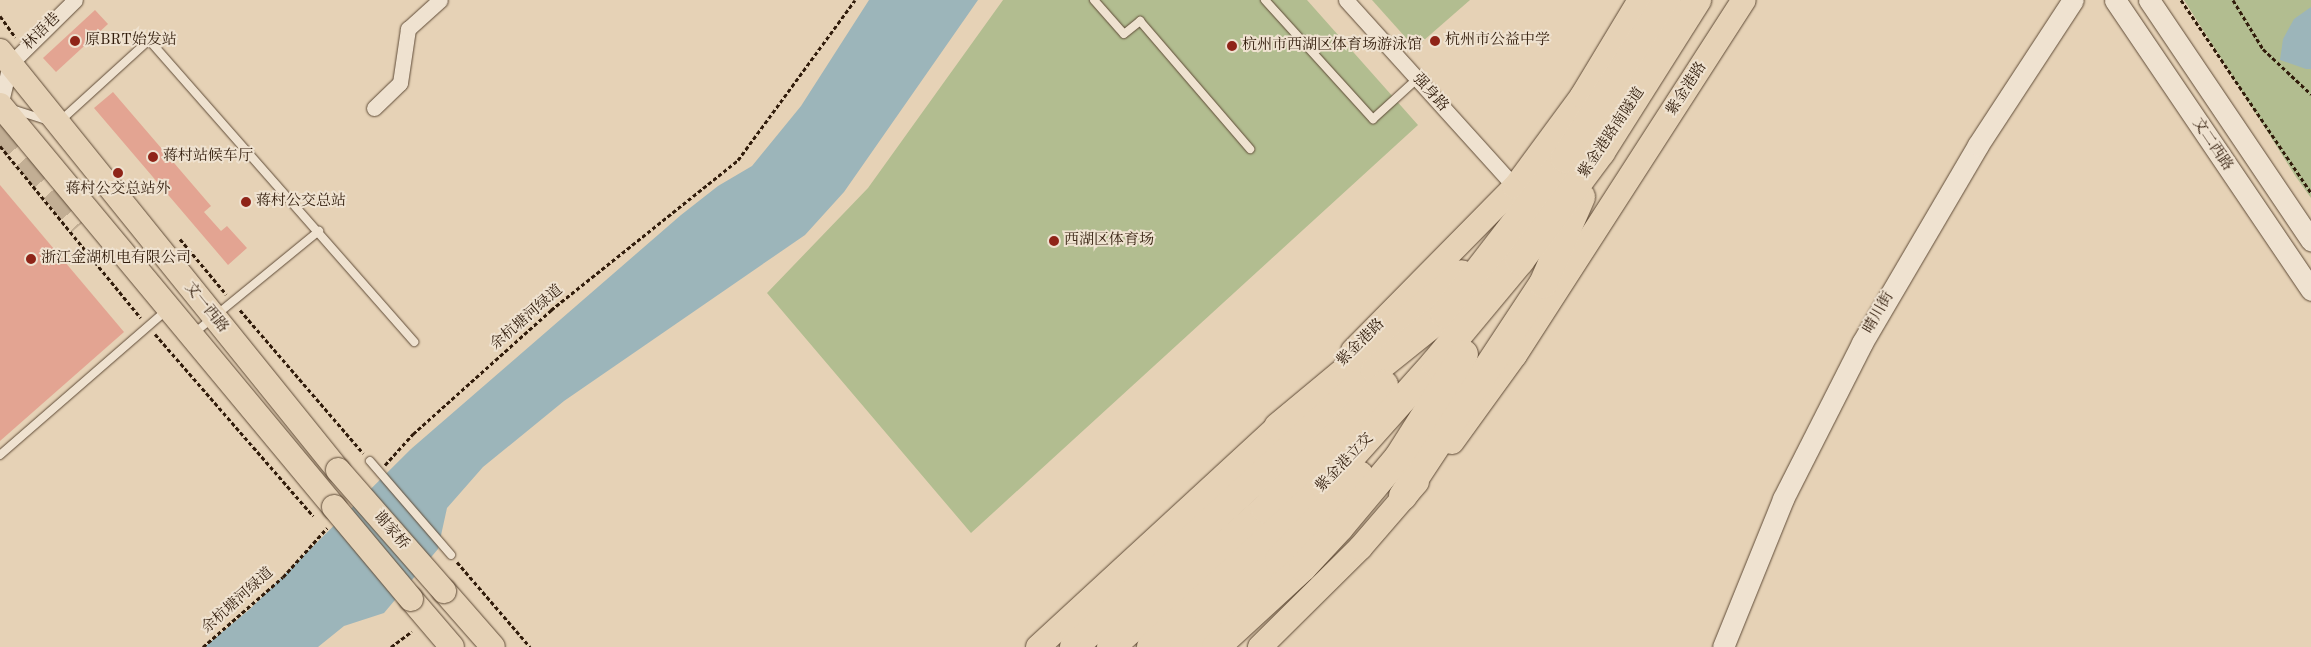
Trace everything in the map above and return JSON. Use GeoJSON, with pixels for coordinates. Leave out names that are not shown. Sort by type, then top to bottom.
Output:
{"type":"FeatureCollection","features":[{"type":"Feature","properties":{"kind":"highway","name":"紫金港路南隧道"},"geometry":{"type":"LineString","coordinates":[[1507,237],[1608,97],[1667,0]]}},
{"type":"Feature","properties":{"kind":"highway","name":"紫金港路南隧道"},"geometry":{"type":"LineString","coordinates":[[1520,261],[1601,152],[1697,0]]}},
{"type":"Feature","properties":{"kind":"highway"},"geometry":{"type":"LineString","coordinates":[[1403,496],[1543,284],[1601,152]]}},
{"type":"Feature","properties":{"kind":"highway"},"geometry":{"type":"LineString","coordinates":[[1074,647],[1375,370],[1445,314],[1507,237]]}},
{"type":"Feature","properties":{"kind":"highway"},"geometry":{"type":"LineString","coordinates":[[1278,427],[1507,237]]}},
{"type":"Feature","properties":{"kind":"highway"},"geometry":{"type":"LineString","coordinates":[[1184,647],[1331,508],[1398,458],[1449,373],[1484,329],[1520,261]]}},
{"type":"Feature","properties":{"kind":"highway","name":"紫金港立交"},"geometry":{"type":"LineString","coordinates":[[1151,647],[1331,508],[1520,261]]}},
{"type":"Feature","properties":{"kind":"highway","name":"紫金港立交"},"geometry":{"type":"LineString","coordinates":[[1111,647],[1258,515],[1323,450],[1445,314]]}},
{"type":"Feature","properties":{"kind":"highway"},"geometry":{"type":"LineString","coordinates":[[1216,647],[1303,567],[1331,508]]}},
{"type":"Feature","properties":{"kind":"main road","name":"紫金港路"},"geometry":{"type":"LineString","coordinates":[[1038,647],[1278,427],[1515,187],[1582,96],[1640,0]]}},
{"type":"Feature","properties":{"kind":"main road","name":"紫金港路"},"geometry":{"type":"LineString","coordinates":[[1260,647],[1360,548],[1403,496],[1441,457],[1482,402],[1744,0]]}},
{"type":"Feature","properties":{"kind":"main road","name":"文一西路"},"geometry":{"type":"LineString","coordinates":[[11,55],[57,124],[338,470]]}},
{"type":"Feature","properties":{"kind":"main road","name":"文一西路"},"geometry":{"type":"LineString","coordinates":[[0,105],[169,308],[335,514]]}},
{"type":"Feature","properties":{"kind":"main road","name":"谢家桥"},"geometry":{"type":"LineString","coordinates":[[338,470],[493,647]]}},
{"type":"Feature","properties":{"kind":"main road","name":"谢家桥"},"geometry":{"type":"LineString","coordinates":[[335,514],[452,647]]}},
{"type":"Feature","properties":{"kind":"street","name":"林语巷"},"geometry":{"type":"LineString","coordinates":[[11,55],[75,0]]}},
{"type":"Feature","properties":{"kind":"street"},"geometry":{"type":"LineString","coordinates":[[374,108],[400,83],[408,29],[440,0]]}},
{"type":"Feature","properties":{"kind":"street","name":"强身路"},"geometry":{"type":"LineString","coordinates":[[1346,0],[1515,187]]}},
{"type":"Feature","properties":{"kind":"street","name":"晴川街"},"geometry":{"type":"LineString","coordinates":[[1724,647],[1784,499],[1862,343],[1978,146],[2073,0]]}},
{"type":"Feature","properties":{"kind":"street","name":"文二西路"},"geometry":{"type":"LineString","coordinates":[[2115,0],[2311,290]]}},
{"type":"Feature","properties":{"kind":"street","name":"文二西路"},"geometry":{"type":"LineString","coordinates":[[2149,0],[2311,240]]}},
{"type":"Feature","properties":{"kind":"street"},"geometry":{"type":"LineString","coordinates":[[0,105],[11,55]]}},
{"type":"Feature","properties":{"kind":"lane"},"geometry":{"type":"LineString","coordinates":[[1094,0],[1124,34],[1140,21],[1250,149]]}},
{"type":"Feature","properties":{"kind":"lane"},"geometry":{"type":"LineString","coordinates":[[1265,0],[1373,119],[1417,79]]}},
{"type":"Feature","properties":{"kind":"lane"},"geometry":{"type":"LineString","coordinates":[[0,105],[57,124],[149,40],[319,231],[414,342]]}},
{"type":"Feature","properties":{"kind":"lane"},"geometry":{"type":"LineString","coordinates":[[191,335],[319,231]]}},
{"type":"Feature","properties":{"kind":"lane"},"geometry":{"type":"LineString","coordinates":[[0,455],[169,308]]}},
{"type":"Feature","properties":{"kind":"lane"},"geometry":{"type":"LineString","coordinates":[[370,461],[451,555]]}},
{"type":"Feature","properties":{"kind":"path","name":"余杭塘河绿道"},"geometry":{"type":"LineString","coordinates":[[381,470],[414,434],[550,310],[738,160],[855,0]]}},
{"type":"Feature","properties":{"kind":"path"},"geometry":{"type":"LineString","coordinates":[[2182,0],[2311,193]]}},
{"type":"Feature","properties":{"kind":"path"},"geometry":{"type":"LineString","coordinates":[[2233,0],[2263,49],[2311,94]]}},
{"type":"Feature","properties":{"kind":"path"},"geometry":{"type":"LineString","coordinates":[[0,16],[11,55]]}},
{"type":"Feature","properties":{"kind":"path"},"geometry":{"type":"LineString","coordinates":[[174,233],[370,461]]}},
{"type":"Feature","properties":{"kind":"path"},"geometry":{"type":"LineString","coordinates":[[289,487],[325,530]]}},
{"type":"Feature","properties":{"kind":"path","name":"余杭塘河绿道"},"geometry":{"type":"LineString","coordinates":[[203,647],[283,577],[335,514]]}},
{"type":"Feature","properties":{"kind":"path"},"geometry":{"type":"LineString","coordinates":[[451,555],[530,647]]}},
{"type":"Feature","properties":{"kind":"path"},"geometry":{"type":"LineString","coordinates":[[391,647],[412,631]]}},
{"type":"Feature","properties":{"kind":"green space","name":"西湖区体育场"},"geometry":{"type":"Polygon","coordinates":[[[1003,0],[1307,0],[1418,125],[971,533],[767,293],[868,188],[1003,0]]]}},
{"type":"Feature","properties":{"kind":"green space"},"geometry":{"type":"Polygon","coordinates":[[[1372,0],[1470,0],[1415,48],[1372,0]]]}},
{"type":"Feature","properties":{"kind":"green space"},"geometry":{"type":"Polygon","coordinates":[[[2184,0],[2311,0],[2311,198],[2296,177],[2184,0]]]}},
{"type":"Feature","properties":{"kind":"water"},"geometry":{"type":"Polygon","coordinates":[[[869,0],[978,0],[844,192],[805,235],[564,401],[483,467],[447,508],[438,549],[384,613],[344,626],[318,647],[204,647],[250,609],[411,449],[681,215],[718,186],[752,166],[801,106],[869,0]]]}},
{"type":"Feature","properties":{"kind":"water"},"geometry":{"type":"Polygon","coordinates":[[[2311,7],[2311,69],[2306,69],[2280,60],[2283,39],[2294,19],[2311,7]]]}},
{"type":"Feature","properties":{"kind":"building","name":"原BRT始发站"},"geometry":{"type":"Polygon","coordinates":[[[95,10],[108,24],[56,72],[43,58],[95,10]]]}},
{"type":"Feature","properties":{"kind":"building","name":"蒋村站候车厅"},"geometry":{"type":"Polygon","coordinates":[[[113,92],[211,206],[204,212],[221,231],[227,226],[247,248],[228,265],[94,108],[113,92]]]}},
{"type":"Feature","properties":{"kind":"building","name":"浙江金湖机电有限公司"},"geometry":{"type":"Polygon","coordinates":[[[0,185],[124,332],[0,441],[0,185]]]}},
{"type":"Feature","properties":{"kind":"tunnel"},"geometry":{"type":"LineString","coordinates":[[0,125],[83,223]]}},
{"type":"Feature","properties":{"kind":"place","name":"原BRT始发站"},"geometry":{"type":"Point","coordinates":[75,41]}},
{"type":"Feature","properties":{"kind":"place","name":"杭州市公益中学"},"geometry":{"type":"Point","coordinates":[1435,41]}},
{"type":"Feature","properties":{"kind":"place","name":"杭州市西湖区体育场游泳馆"},"geometry":{"type":"Point","coordinates":[1232,46]}},
{"type":"Feature","properties":{"kind":"place","name":"蒋村站候车厅"},"geometry":{"type":"Point","coordinates":[153,157]}},
{"type":"Feature","properties":{"kind":"place","name":"蒋村公交总站外"},"geometry":{"type":"Point","coordinates":[118,173]}},
{"type":"Feature","properties":{"kind":"place","name":"蒋村公交总站"},"geometry":{"type":"Point","coordinates":[246,202]}},
{"type":"Feature","properties":{"kind":"place","name":"西湖区体育场"},"geometry":{"type":"Point","coordinates":[1054,241]}},
{"type":"Feature","properties":{"kind":"place","name":"浙江金湖机电有限公司"},"geometry":{"type":"Point","coordinates":[31,259]}}]}
